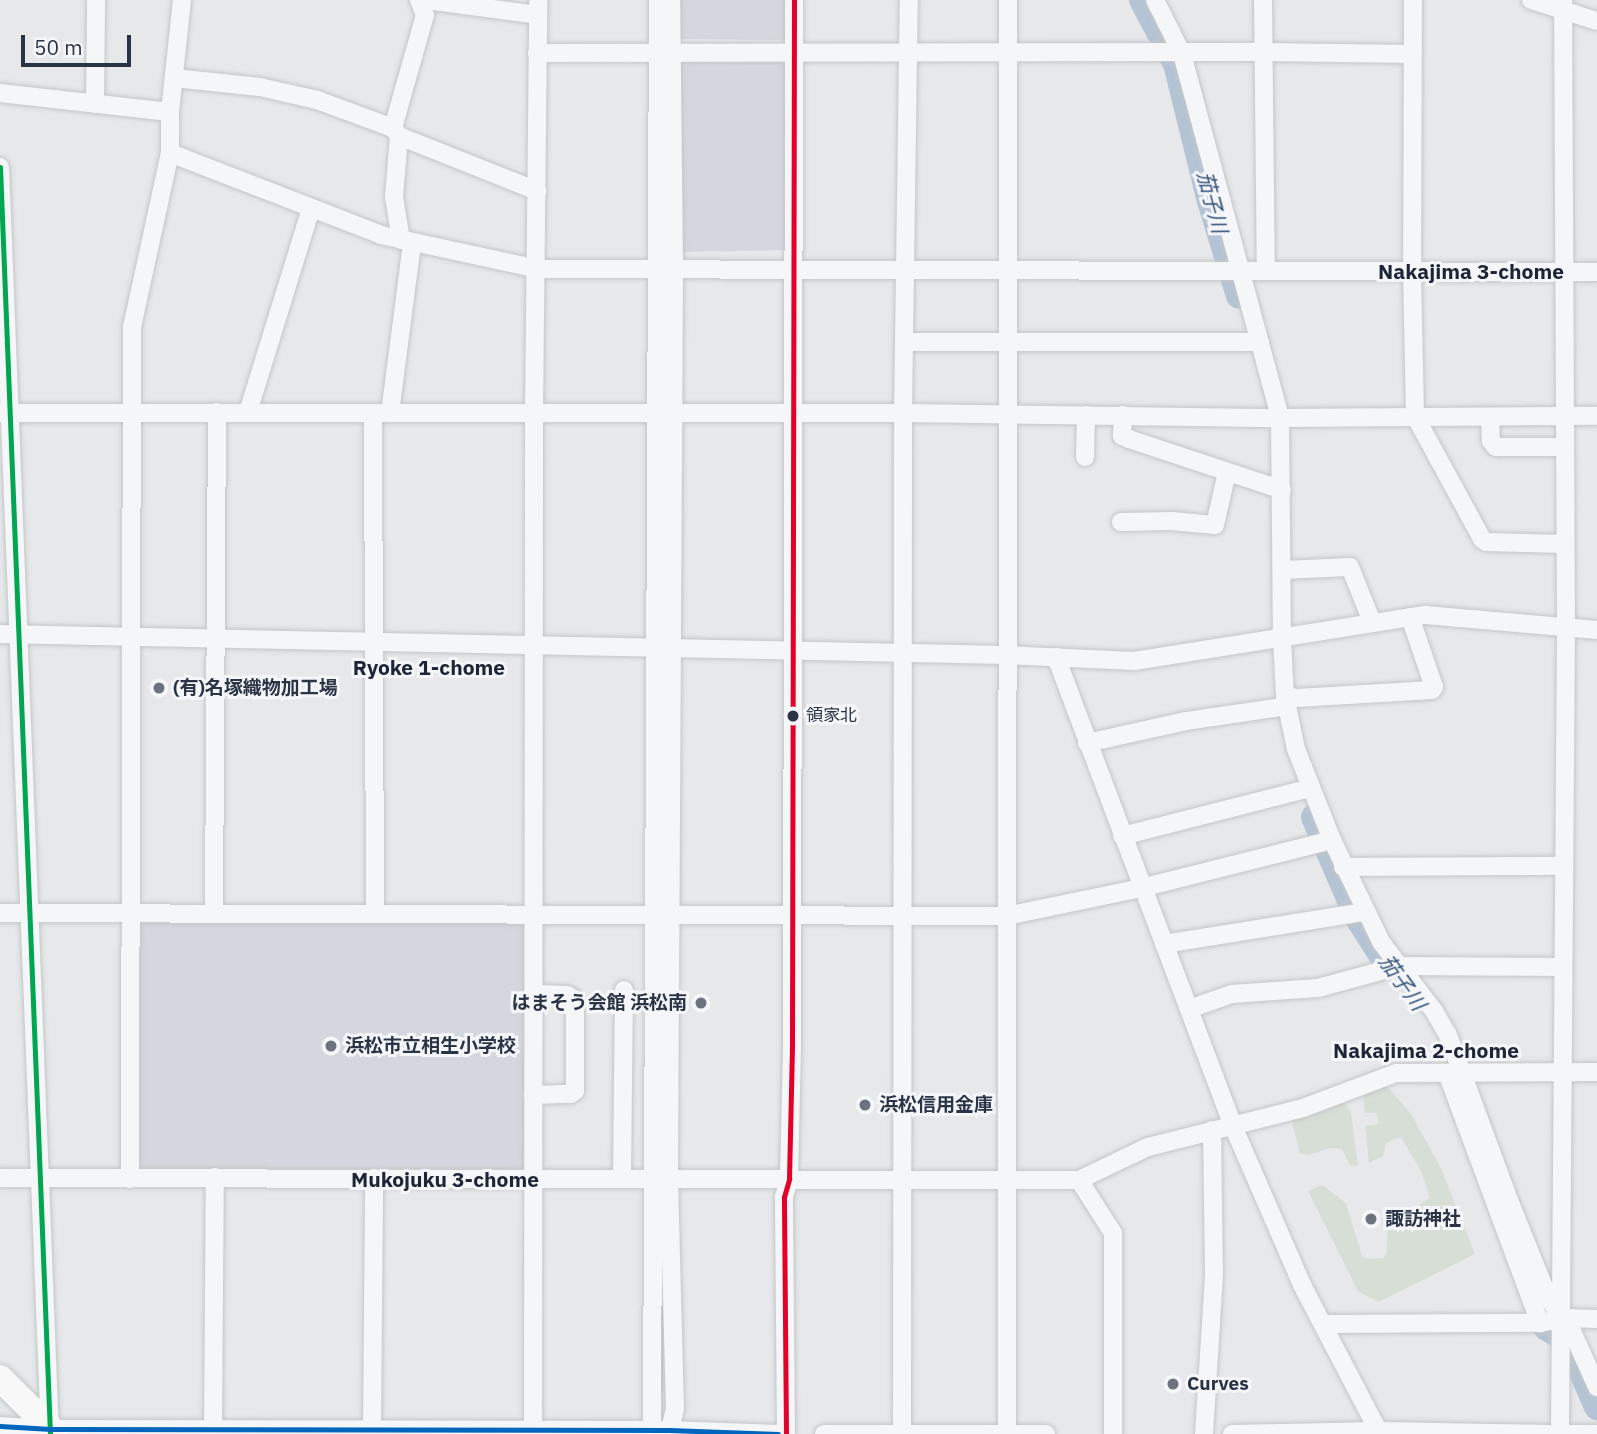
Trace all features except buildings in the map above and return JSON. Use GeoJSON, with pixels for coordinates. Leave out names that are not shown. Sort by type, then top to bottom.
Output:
{"type":"FeatureCollection","features":[{"type":"Feature","properties":{"kind":"highway"},"geometry":{"type":"LineString","coordinates":[[0,1378],[52,1432]]}},
{"type":"Feature","properties":{"kind":"street"},"geometry":{"type":"LineString","coordinates":[[95,104],[96,0]]}},
{"type":"Feature","properties":{"kind":"street"},"geometry":{"type":"LineString","coordinates":[[130,1179],[132,327],[170,153],[170,112],[182,0]]}},
{"type":"Feature","properties":{"kind":"street"},"geometry":{"type":"LineString","coordinates":[[375,913],[376,642],[382,413],[407,242],[394,197],[396,132],[425,15],[419,0]]}},
{"type":"Feature","properties":{"kind":"street"},"geometry":{"type":"LineString","coordinates":[[426,0],[538,8],[531,1432]]}},
{"type":"Feature","properties":{"kind":"street"},"geometry":{"type":"LineString","coordinates":[[658,0],[665,54]]}},
{"type":"Feature","properties":{"kind":"street"},"geometry":{"type":"LineString","coordinates":[[663,1431],[665,54],[671,0]]}},
{"type":"Feature","properties":{"kind":"street"},"geometry":{"type":"LineString","coordinates":[[786,1434],[784,1197],[789,1179],[796,270],[794,0]]}},
{"type":"Feature","properties":{"kind":"street"},"geometry":{"type":"LineString","coordinates":[[902,1432],[903,413],[909,0]]}},
{"type":"Feature","properties":{"kind":"street"},"geometry":{"type":"LineString","coordinates":[[1007,1434],[1008,0]]}},
{"type":"Feature","properties":{"kind":"street"},"geometry":{"type":"LineString","coordinates":[[1155,0],[1182,54],[1280,418],[1282,570],[1277,640],[1283,704],[1306,789],[1326,841],[1343,867],[1359,912],[1393,968],[1438,1017],[1455,1072],[1468,1092],[1546,1292],[1555,1325],[1562,1434],[1597,1434]]}},
{"type":"Feature","properties":{"kind":"street"},"geometry":{"type":"LineString","coordinates":[[1263,0],[1266,271]]}},
{"type":"Feature","properties":{"kind":"street"},"geometry":{"type":"LineString","coordinates":[[1413,0],[1412,272],[1415,416],[1482,539],[1486,542],[1564,544]]}},
{"type":"Feature","properties":{"kind":"street"},"geometry":{"type":"LineString","coordinates":[[1531,0],[1564,5],[1597,21]]}},
{"type":"Feature","properties":{"kind":"street"},"geometry":{"type":"LineString","coordinates":[[1564,5],[1566,627],[1561,1074],[1562,1298],[1555,1325],[1597,1387]]}},
{"type":"Feature","properties":{"kind":"street"},"geometry":{"type":"LineString","coordinates":[[537,53],[1413,54]]}},
{"type":"Feature","properties":{"kind":"street"},"geometry":{"type":"LineString","coordinates":[[174,78],[260,87],[317,100],[537,191]]}},
{"type":"Feature","properties":{"kind":"street"},"geometry":{"type":"LineString","coordinates":[[0,93],[170,112]]}},
{"type":"Feature","properties":{"kind":"street"},"geometry":{"type":"LineString","coordinates":[[170,153],[312,209],[407,242],[538,269],[1597,272]]}},
{"type":"Feature","properties":{"kind":"street"},"geometry":{"type":"LineString","coordinates":[[0,167],[4,412],[19,634],[52,1432]]}},
{"type":"Feature","properties":{"kind":"street"},"geometry":{"type":"LineString","coordinates":[[248,412],[312,209]]}},
{"type":"Feature","properties":{"kind":"street"},"geometry":{"type":"LineString","coordinates":[[904,342],[1260,342]]}},
{"type":"Feature","properties":{"kind":"street"},"geometry":{"type":"LineString","coordinates":[[4,412],[794,415],[903,413],[1280,418],[1597,416]]}},
{"type":"Feature","properties":{"kind":"street"},"geometry":{"type":"LineString","coordinates":[[214,912],[217,412]]}},
{"type":"Feature","properties":{"kind":"street"},"geometry":{"type":"LineString","coordinates":[[1085,457],[1086,415]]}},
{"type":"Feature","properties":{"kind":"street"},"geometry":{"type":"LineString","coordinates":[[1123,415],[1122,436],[1282,489]]}},
{"type":"Feature","properties":{"kind":"street"},"geometry":{"type":"LineString","coordinates":[[1490,417],[1491,441],[1496,447],[1564,447]]}},
{"type":"Feature","properties":{"kind":"street"},"geometry":{"type":"LineString","coordinates":[[1121,522],[1172,521],[1215,525],[1227,472]]}},
{"type":"Feature","properties":{"kind":"street"},"geometry":{"type":"LineString","coordinates":[[1282,570],[1350,566],[1372,622]]}},
{"type":"Feature","properties":{"kind":"street"},"geometry":{"type":"LineString","coordinates":[[0,634],[1139,660],[1410,617],[1449,616],[1597,630]]}},
{"type":"Feature","properties":{"kind":"street"},"geometry":{"type":"LineString","coordinates":[[1087,743],[1185,720],[1283,704],[1297,698],[1433,690],[1410,617]]}},
{"type":"Feature","properties":{"kind":"street"},"geometry":{"type":"LineString","coordinates":[[1056,657],[1233,1126],[1302,1285],[1380,1432]]}},
{"type":"Feature","properties":{"kind":"street"},"geometry":{"type":"LineString","coordinates":[[1122,835],[1306,789]]}},
{"type":"Feature","properties":{"kind":"street"},"geometry":{"type":"LineString","coordinates":[[0,913],[1006,916],[1141,888],[1326,841]]}},
{"type":"Feature","properties":{"kind":"street"},"geometry":{"type":"LineString","coordinates":[[1343,867],[1563,866]]}},
{"type":"Feature","properties":{"kind":"street"},"geometry":{"type":"LineString","coordinates":[[1164,944],[1359,912]]}},
{"type":"Feature","properties":{"kind":"street"},"geometry":{"type":"LineString","coordinates":[[1189,1009],[1232,994],[1318,988],[1393,968],[1563,967]]}},
{"type":"Feature","properties":{"kind":"street"},"geometry":{"type":"LineString","coordinates":[[622,1178],[624,990]]}},
{"type":"Feature","properties":{"kind":"street"},"geometry":{"type":"LineString","coordinates":[[533,1095],[571,1094],[575,1091],[575,1000],[568,995],[534,994]]}},
{"type":"Feature","properties":{"kind":"street"},"geometry":{"type":"LineString","coordinates":[[0,1178],[1079,1180],[1148,1147],[1303,1108],[1396,1073],[1597,1072]]}},
{"type":"Feature","properties":{"kind":"street"},"geometry":{"type":"LineString","coordinates":[[1204,1434],[1214,1273],[1212,1130]]}},
{"type":"Feature","properties":{"kind":"street"},"geometry":{"type":"LineString","coordinates":[[213,1431],[215,1177]]}},
{"type":"Feature","properties":{"kind":"street"},"geometry":{"type":"LineString","coordinates":[[372,1429],[374,1178]]}},
{"type":"Feature","properties":{"kind":"street"},"geometry":{"type":"LineString","coordinates":[[1079,1180],[1113,1233],[1113,1434]]}},
{"type":"Feature","properties":{"kind":"street"},"geometry":{"type":"LineString","coordinates":[[1324,1324],[1555,1325],[1597,1318]]}},
{"type":"Feature","properties":{"kind":"street"},"geometry":{"type":"LineString","coordinates":[[0,1426],[52,1432],[372,1429],[778,1434]]}},
{"type":"Feature","properties":{"kind":"street"},"geometry":{"type":"LineString","coordinates":[[824,1434],[1046,1434]]}},
{"type":"Feature","properties":{"kind":"street"},"geometry":{"type":"LineString","coordinates":[[1232,1434],[1549,1434]]}},
{"type":"Feature","properties":{"kind":"shaded area"},"geometry":{"type":"Polygon","coordinates":[[[680,0],[787,0],[788,40],[678,39],[680,0]]]}},
{"type":"Feature","properties":{"kind":"shaded area"},"geometry":{"type":"Polygon","coordinates":[[[679,55],[787,55],[787,250],[677,252],[679,55]]]}},
{"type":"Feature","properties":{"kind":"shaded area","name":"浜松市立相生小学校"},"geometry":{"type":"Polygon","coordinates":[[[137,920],[526,921],[527,1172],[135,1171],[137,920]]]}},
{"type":"Feature","properties":{"kind":"shaded area"},"geometry":{"type":"Polygon","coordinates":[[[1387,1086],[1411,1114],[1440,1166],[1475,1254],[1378,1302],[1358,1291],[1308,1191],[1322,1185],[1346,1203],[1362,1256],[1369,1259],[1384,1258],[1387,1251],[1388,1225],[1430,1198],[1421,1171],[1401,1137],[1386,1143],[1383,1156],[1369,1163],[1365,1126],[1378,1124],[1377,1113],[1365,1113],[1363,1094],[1387,1086]]]}},
{"type":"Feature","properties":{"kind":"shaded area"},"geometry":{"type":"Polygon","coordinates":[[[1345,1103],[1351,1113],[1358,1165],[1350,1166],[1342,1149],[1329,1148],[1309,1155],[1300,1153],[1291,1119],[1345,1103]]]}},
{"type":"Feature","properties":{"kind":"waterway","name":"茄子川"},"geometry":{"type":"LineString","coordinates":[[1142,0],[1176,64],[1210,201],[1239,296]]}},
{"type":"Feature","properties":{"kind":"waterway","name":"茄子川"},"geometry":{"type":"LineString","coordinates":[[1314,817],[1357,917],[1385,961]]}},
{"type":"Feature","properties":{"kind":"waterway"},"geometry":{"type":"LineString","coordinates":[[660,1390],[662,1224]]}},
{"type":"Feature","properties":{"kind":"waterway","name":"茄子川"},"geometry":{"type":"LineString","coordinates":[[1539,1299],[1547,1328],[1569,1342],[1597,1407]]}},
{"type":"Feature","properties":{"kind":"transit line"},"geometry":{"type":"LineString","coordinates":[[786,1434],[784,1197],[789,1179],[792,1043],[794,0]]}},
{"type":"Feature","properties":{"kind":"transit line"},"geometry":{"type":"LineString","coordinates":[[0,167],[50,1434]]}},
{"type":"Feature","properties":{"kind":"transit line"},"geometry":{"type":"LineString","coordinates":[[0,1426],[51,1429],[669,1430],[778,1434]]}},
{"type":"Feature","properties":{"kind":"place","name":"(有)名塚織物加工場"},"geometry":{"type":"Point","coordinates":[159,688]}},
{"type":"Feature","properties":{"kind":"place","name":"領家北"},"geometry":{"type":"Point","coordinates":[793,716]}},
{"type":"Feature","properties":{"kind":"place","name":"はまそう会館 浜松南"},"geometry":{"type":"Point","coordinates":[701,1003]}},
{"type":"Feature","properties":{"kind":"place","name":"浜松市立相生小学校"},"geometry":{"type":"Point","coordinates":[331,1046]}},
{"type":"Feature","properties":{"kind":"place","name":"浜松信用金庫"},"geometry":{"type":"Point","coordinates":[865,1105]}},
{"type":"Feature","properties":{"kind":"place","name":"諏訪神社"},"geometry":{"type":"Point","coordinates":[1371,1219]}},
{"type":"Feature","properties":{"kind":"place","name":"Curves"},"geometry":{"type":"Point","coordinates":[1173,1384]}},
{"type":"Feature","properties":{"kind":"district","name":"Nakajima 3-chome"},"geometry":{"type":"Point","coordinates":[1471,271]}},
{"type":"Feature","properties":{"kind":"district","name":"Ryoke 1-chome"},"geometry":{"type":"Point","coordinates":[429,667]}},
{"type":"Feature","properties":{"kind":"district","name":"Nakajima 2-chome"},"geometry":{"type":"Point","coordinates":[1426,1050]}},
{"type":"Feature","properties":{"kind":"district","name":"Mukojuku 3-chome"},"geometry":{"type":"Point","coordinates":[445,1179]}}]}
